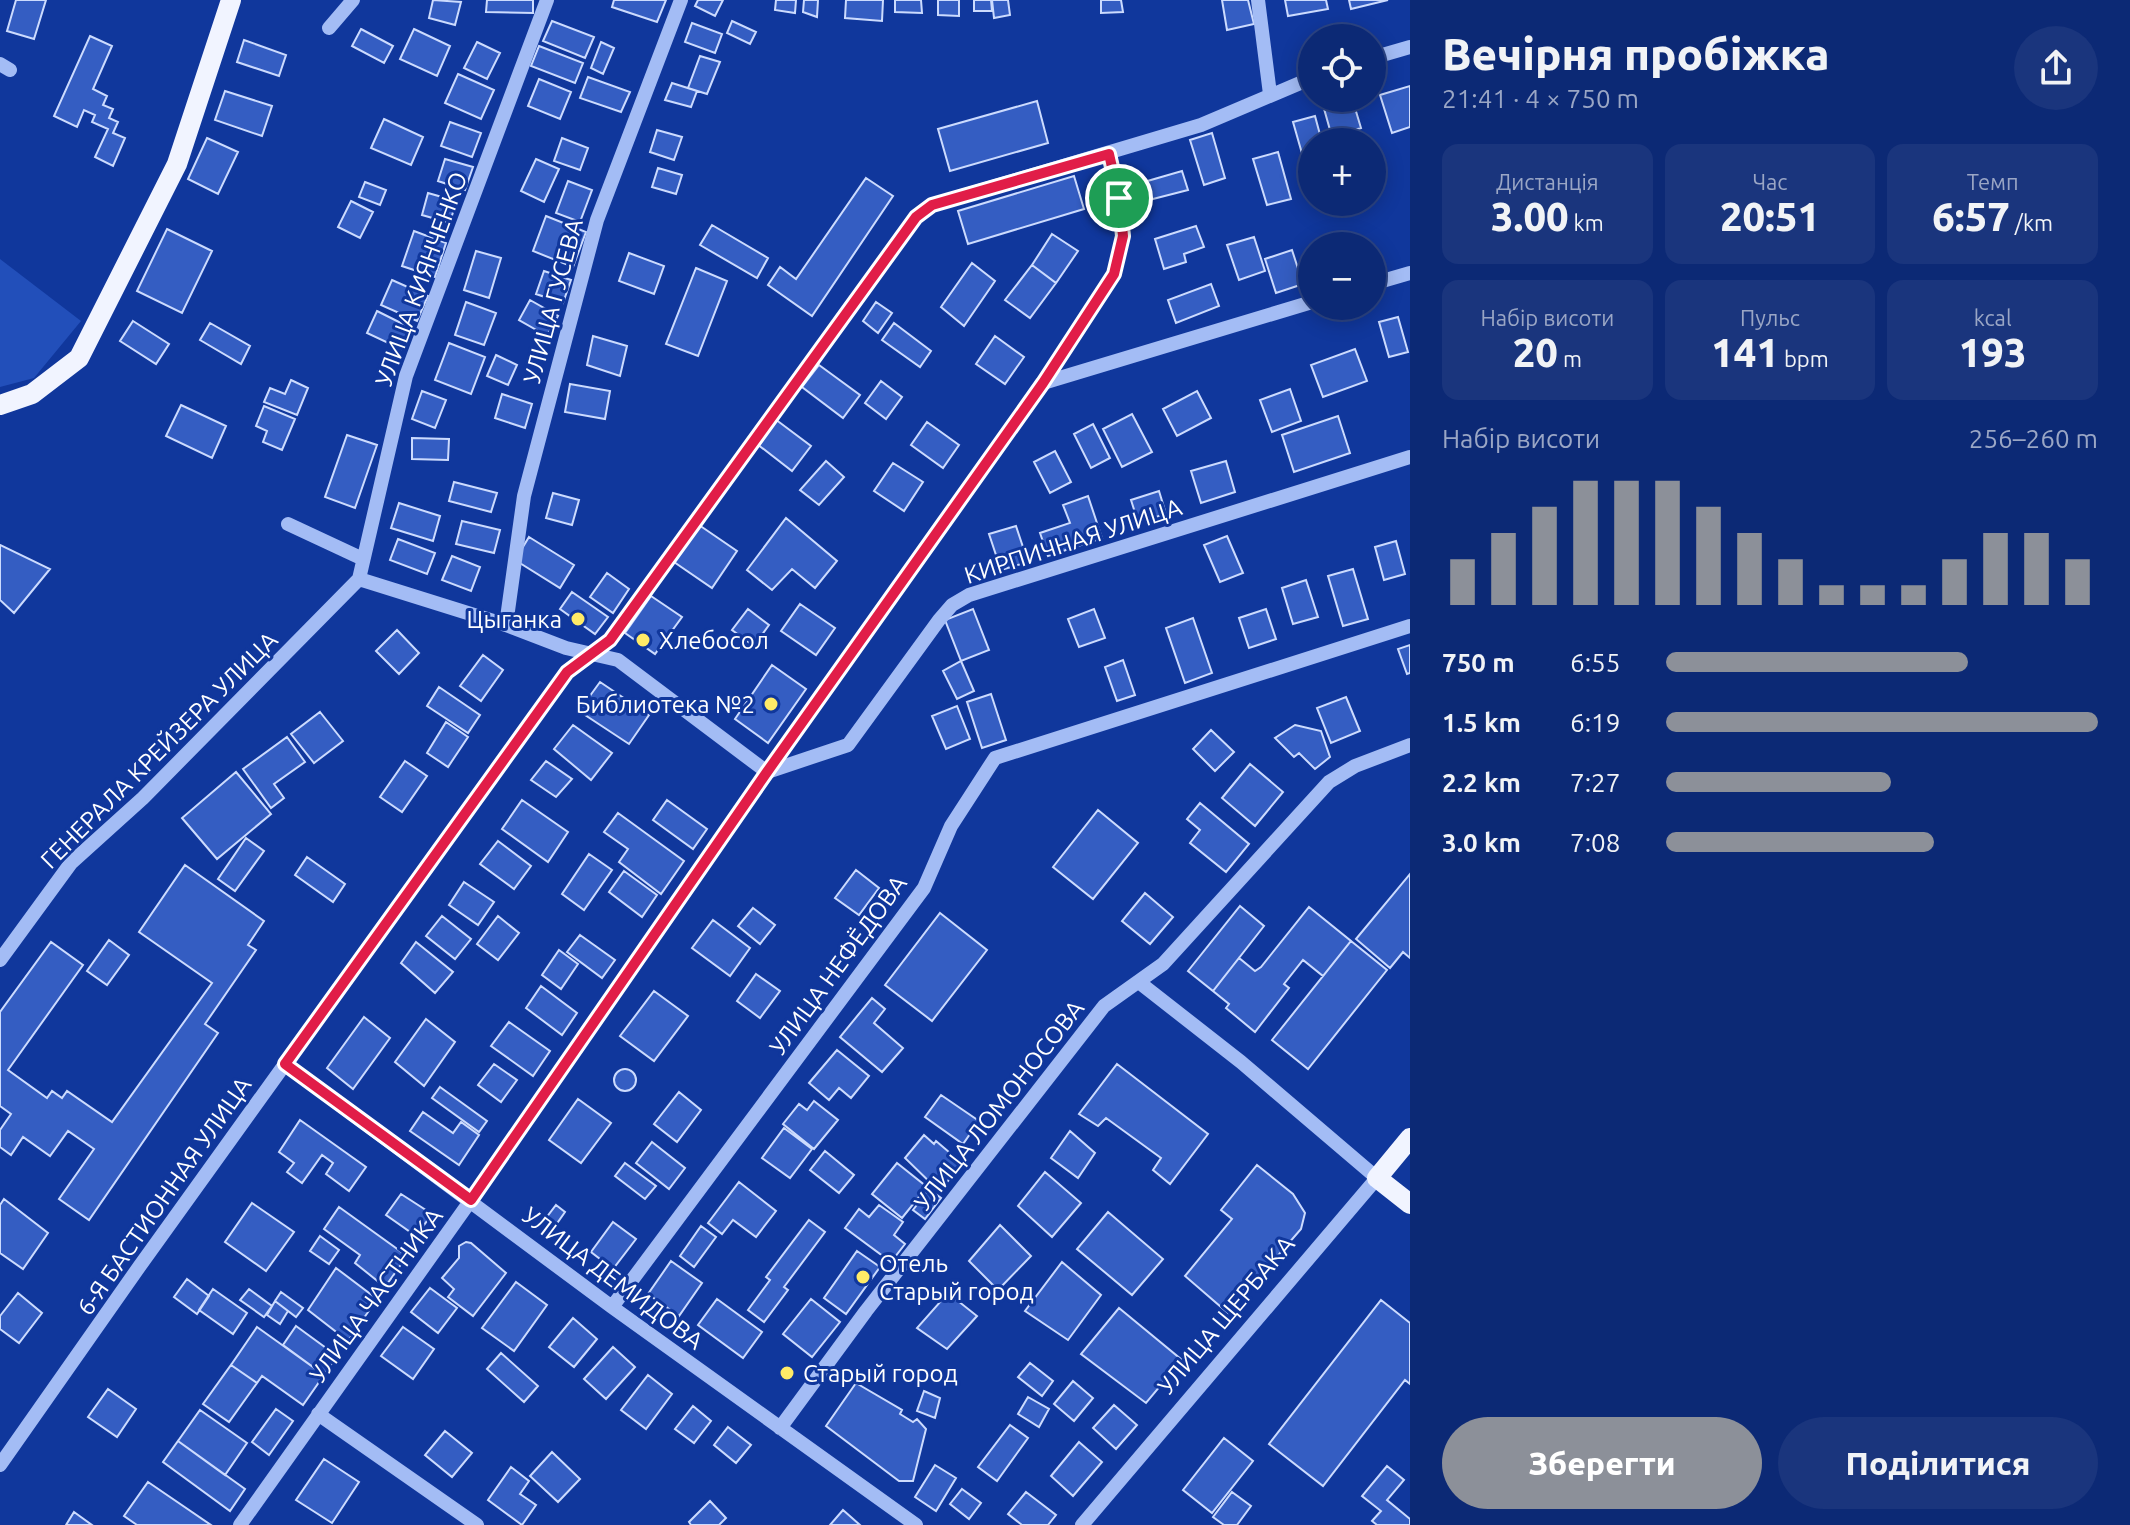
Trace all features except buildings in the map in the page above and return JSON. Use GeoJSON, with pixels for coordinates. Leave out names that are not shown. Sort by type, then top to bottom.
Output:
{"type":"FeatureCollection","features":[{"type":"Feature","properties":{"kind":"main road"},"geometry":{"type":"LineString","coordinates":[[0,405],[32,394],[79,358],[177,164],[231,0]]}},
{"type":"Feature","properties":{"kind":"main road","name":"УЛИЦА ЩЕРБАКА"},"geometry":{"type":"LineString","coordinates":[[1377,1178],[1410,1138]]}},
{"type":"Feature","properties":{"kind":"main road"},"geometry":{"type":"LineString","coordinates":[[1377,1178],[1410,1204]]}},
{"type":"Feature","properties":{"kind":"street"},"geometry":{"type":"LineString","coordinates":[[329,28],[353,0]]}},
{"type":"Feature","properties":{"kind":"street","name":"УЛИЦА КИЯНЧЕНКО"},"geometry":{"type":"LineString","coordinates":[[359,579],[406,376],[547,0]]}},
{"type":"Feature","properties":{"kind":"street","name":"УЛИЦА ГУСЕВА"},"geometry":{"type":"LineString","coordinates":[[506,625],[524,496],[597,220],[681,0]]}},
{"type":"Feature","properties":{"kind":"street"},"geometry":{"type":"LineString","coordinates":[[1258,0],[1270,94]]}},
{"type":"Feature","properties":{"kind":"street"},"geometry":{"type":"LineString","coordinates":[[1386,54],[1410,47]]}},
{"type":"Feature","properties":{"kind":"street","name":"6-Я БАСТИОННАЯ УЛИЦА"},"geometry":{"type":"LineString","coordinates":[[0,1465],[567,672],[610,640],[916,217],[932,205],[1201,125],[1298,83]]}},
{"type":"Feature","properties":{"kind":"street","name":"УЛИЦА ЧАСТНИКА"},"geometry":{"type":"LineString","coordinates":[[240,1525],[1043,383],[1114,274],[1123,236],[1119,198],[1109,154]]}},
{"type":"Feature","properties":{"kind":"street"},"geometry":{"type":"LineString","coordinates":[[1386,280],[1410,273]]}},
{"type":"Feature","properties":{"kind":"street"},"geometry":{"type":"LineString","coordinates":[[1043,383],[1298,306]]}},
{"type":"Feature","properties":{"kind":"street","name":"КИРПИЧНАЯ УЛИЦА"},"geometry":{"type":"LineString","coordinates":[[767,772],[848,745],[939,620],[952,605],[969,595],[1410,457]]}},
{"type":"Feature","properties":{"kind":"street"},"geometry":{"type":"LineString","coordinates":[[288,524],[363,559]]}},
{"type":"Feature","properties":{"kind":"street"},"geometry":{"type":"LineString","coordinates":[[359,579],[506,625],[591,656],[618,660],[767,772]]}},
{"type":"Feature","properties":{"kind":"street","name":"ГЕНЕРАЛА КРЕЙЗЕРА УЛИЦА"},"geometry":{"type":"LineString","coordinates":[[0,960],[71,863],[143,798],[359,579]]}},
{"type":"Feature","properties":{"kind":"street","name":"УЛИЦА НЕФЁДОВА"},"geometry":{"type":"LineString","coordinates":[[612,1307],[924,888],[951,826],[995,758],[1410,626]]}},
{"type":"Feature","properties":{"kind":"street","name":"УЛИЦА ЛОМОНОСОВА"},"geometry":{"type":"LineString","coordinates":[[780,1428],[866,1311],[1104,1006],[1163,964],[1329,782],[1355,766],[1410,745]]}},
{"type":"Feature","properties":{"kind":"street"},"geometry":{"type":"LineString","coordinates":[[1140,983],[1241,1062],[1377,1178]]}},
{"type":"Feature","properties":{"kind":"street","name":"УЛИЦА ДЕМИДОВА"},"geometry":{"type":"LineString","coordinates":[[285,1064],[612,1307],[916,1525]]}},
{"type":"Feature","properties":{"kind":"street","name":"УЛИЦА ЩЕРБАКА"},"geometry":{"type":"LineString","coordinates":[[1082,1525],[1377,1178]]}},
{"type":"Feature","properties":{"kind":"street"},"geometry":{"type":"LineString","coordinates":[[318,1414],[477,1525]]}},
{"type":"Feature","properties":{"kind":"shaded area"},"geometry":{"type":"Polygon","coordinates":[[[0,259],[81,321],[34,378],[0,387],[0,259]]]}},
{"type":"Feature","properties":{"kind":"place","name":"Цыганка"},"geometry":{"type":"Point","coordinates":[578,619]}},
{"type":"Feature","properties":{"kind":"place","name":"Хлебосол"},"geometry":{"type":"Point","coordinates":[643,640]}},
{"type":"Feature","properties":{"kind":"place","name":"Библиотека №2"},"geometry":{"type":"Point","coordinates":[771,704]}},
{"type":"Feature","properties":{"kind":"place","name":"Отель Старый город"},"geometry":{"type":"Point","coordinates":[863,1277]}},
{"type":"Feature","properties":{"kind":"place","name":"Старый город"},"geometry":{"type":"Point","coordinates":[787,1373]}},
{"type":"Feature","properties":{"kind":"route"},"geometry":{"type":"LineString","coordinates":[[1109,154],[1119,198],[1123,236],[1114,274],[1043,383],[767,772],[471,1200],[285,1064],[567,672],[610,640],[916,217],[932,205],[1109,154]]}}]}
